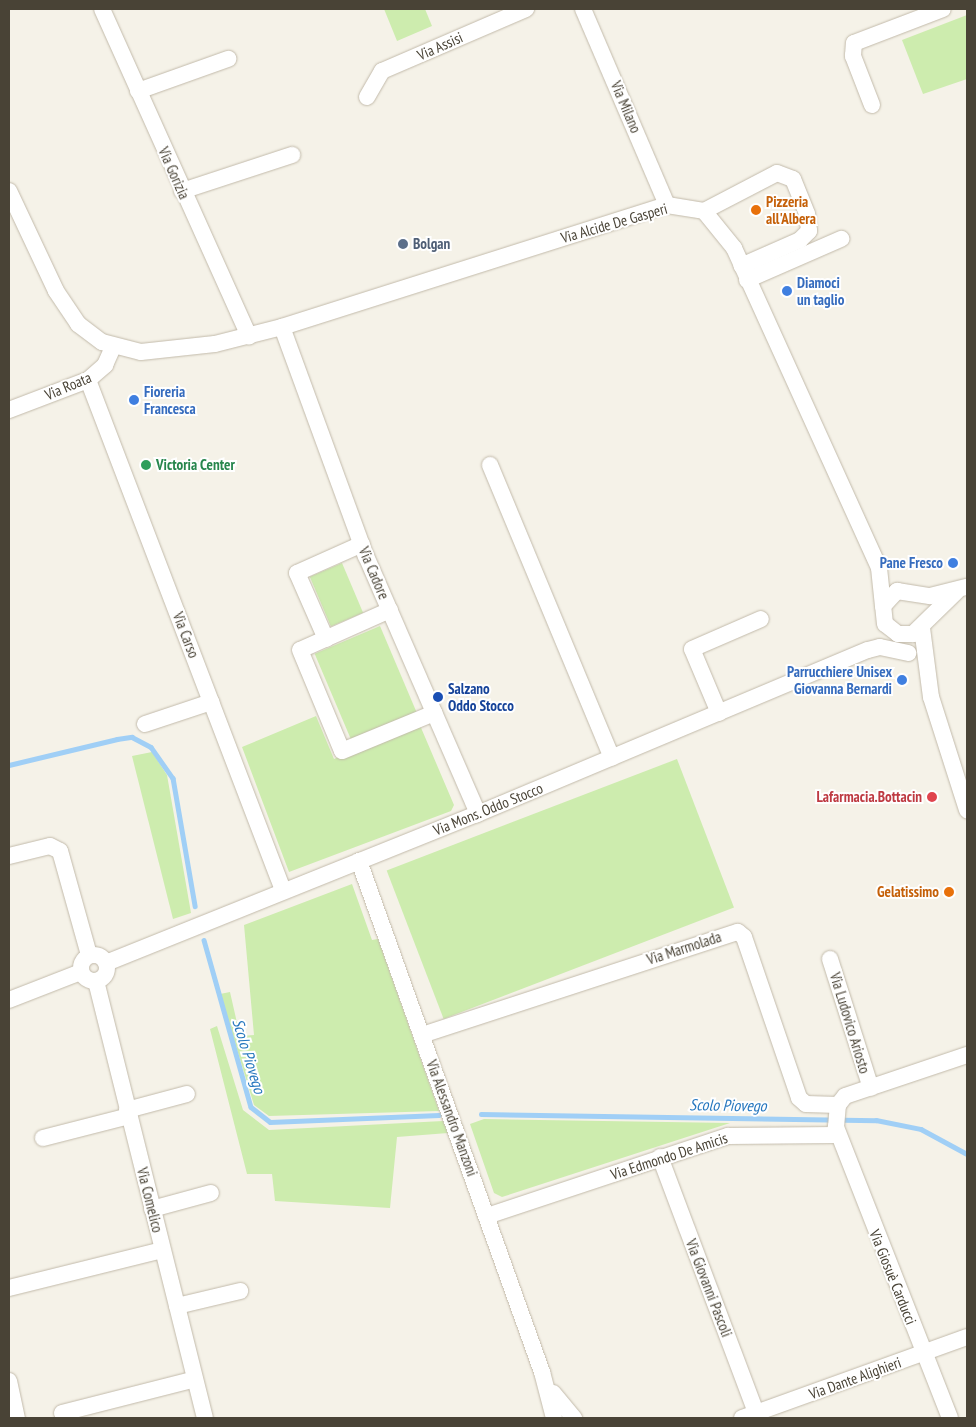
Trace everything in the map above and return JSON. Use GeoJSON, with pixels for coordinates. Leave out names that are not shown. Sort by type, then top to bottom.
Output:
{"type":"FeatureCollection","features":[{"type":"Feature","properties":{"kind":"street","name":"Via Gorizia"},"geometry":{"type":"LineString","coordinates":[[102,9],[182,191],[249,336]]}},
{"type":"Feature","properties":{"kind":"street","name":"Via Assisi"},"geometry":{"type":"LineString","coordinates":[[367,97],[382,72],[526,9]]}},
{"type":"Feature","properties":{"kind":"street","name":"Via Milano"},"geometry":{"type":"LineString","coordinates":[[583,9],[667,205]]}},
{"type":"Feature","properties":{"kind":"street"},"geometry":{"type":"LineString","coordinates":[[872,105],[853,56],[854,44],[943,9]]}},
{"type":"Feature","properties":{"kind":"street"},"geometry":{"type":"LineString","coordinates":[[138,91],[228,59]]}},
{"type":"Feature","properties":{"kind":"street"},"geometry":{"type":"LineString","coordinates":[[182,191],[292,155]]}},
{"type":"Feature","properties":{"kind":"street"},"geometry":{"type":"LineString","coordinates":[[744,273],[800,240],[809,231],[807,214],[793,179],[776,172],[704,212],[721,228],[744,273],[879,568],[883,612],[908,653],[931,697],[967,810]]}},
{"type":"Feature","properties":{"kind":"street"},"geometry":{"type":"LineString","coordinates":[[9,191],[68,311],[90,334],[113,347],[157,352],[249,336],[282,327]]}},
{"type":"Feature","properties":{"kind":"street","name":"Via Alcide De Gasperi"},"geometry":{"type":"LineString","coordinates":[[282,327],[667,205],[704,212]]}},
{"type":"Feature","properties":{"kind":"street"},"geometry":{"type":"LineString","coordinates":[[744,273],[840,239]]}},
{"type":"Feature","properties":{"kind":"street","name":"Via Cadore"},"geometry":{"type":"LineString","coordinates":[[282,327],[362,544],[478,814]]}},
{"type":"Feature","properties":{"kind":"street","name":"Via Roata"},"geometry":{"type":"LineString","coordinates":[[9,410],[88,380],[105,366],[113,347]]}},
{"type":"Feature","properties":{"kind":"street","name":"Via Carso"},"geometry":{"type":"LineString","coordinates":[[88,380],[283,890]]}},
{"type":"Feature","properties":{"kind":"street"},"geometry":{"type":"LineString","coordinates":[[490,465],[612,758]]}},
{"type":"Feature","properties":{"kind":"street"},"geometry":{"type":"LineString","coordinates":[[326,639],[297,573],[362,544]]}},
{"type":"Feature","properties":{"kind":"street"},"geometry":{"type":"LineString","coordinates":[[879,568],[925,602],[931,697]]}},
{"type":"Feature","properties":{"kind":"street"},"geometry":{"type":"LineString","coordinates":[[908,653],[874,649],[883,612],[893,594],[962,589]]}},
{"type":"Feature","properties":{"kind":"street"},"geometry":{"type":"LineString","coordinates":[[897,634],[914,634],[962,589]]}},
{"type":"Feature","properties":{"kind":"street"},"geometry":{"type":"LineString","coordinates":[[390,610],[300,650],[342,751],[434,713]]}},
{"type":"Feature","properties":{"kind":"street"},"geometry":{"type":"LineString","coordinates":[[719,713],[692,649],[761,619]]}},
{"type":"Feature","properties":{"kind":"street","name":"Via Mons. Oddo Stocco"},"geometry":{"type":"LineString","coordinates":[[106,963],[283,890],[478,814],[874,649],[897,634]]}},
{"type":"Feature","properties":{"kind":"street"},"geometry":{"type":"LineString","coordinates":[[145,724],[211,702]]}},
{"type":"Feature","properties":{"kind":"street"},"geometry":{"type":"LineString","coordinates":[[9,856],[50,846],[60,851],[89,955]]}},
{"type":"Feature","properties":{"kind":"street","name":"Via Alessandro Manzoni"},"geometry":{"type":"LineString","coordinates":[[358,861],[544,1376]]}},
{"type":"Feature","properties":{"kind":"street","name":"Via Marmolada"},"geometry":{"type":"LineString","coordinates":[[422,1035],[738,932],[744,937],[799,1098],[806,1104],[837,1120]]}},
{"type":"Feature","properties":{"kind":"street"},"geometry":{"type":"LineString","coordinates":[[81,972],[96,981],[105,974],[106,963],[101,956],[89,955]]}},
{"type":"Feature","properties":{"kind":"street"},"geometry":{"type":"LineString","coordinates":[[81,972],[81,964],[89,955]]}},
{"type":"Feature","properties":{"kind":"street","name":"Via Ludovico Ariosto"},"geometry":{"type":"LineString","coordinates":[[830,959],[871,1088]]}},
{"type":"Feature","properties":{"kind":"street"},"geometry":{"type":"LineString","coordinates":[[9,1000],[81,972]]}},
{"type":"Feature","properties":{"kind":"street","name":"Via Comelico"},"geometry":{"type":"LineString","coordinates":[[96,981],[205,1418]]}},
{"type":"Feature","properties":{"kind":"street"},"geometry":{"type":"LineString","coordinates":[[837,1120],[845,1096],[967,1055]]}},
{"type":"Feature","properties":{"kind":"street"},"geometry":{"type":"LineString","coordinates":[[43,1138],[187,1094]]}},
{"type":"Feature","properties":{"kind":"street","name":"Via Edmondo De Amicis"},"geometry":{"type":"LineString","coordinates":[[487,1216],[660,1157],[742,1133],[837,1120]]}},
{"type":"Feature","properties":{"kind":"street","name":"Via Giosuè Carducci"},"geometry":{"type":"LineString","coordinates":[[837,1120],[950,1418]]}},
{"type":"Feature","properties":{"kind":"street","name":"Via Giovanni Pascoli"},"geometry":{"type":"LineString","coordinates":[[660,1157],[752,1417]]}},
{"type":"Feature","properties":{"kind":"street"},"geometry":{"type":"LineString","coordinates":[[152,1209],[211,1193]]}},
{"type":"Feature","properties":{"kind":"street"},"geometry":{"type":"LineString","coordinates":[[9,1288],[162,1250]]}},
{"type":"Feature","properties":{"kind":"street"},"geometry":{"type":"LineString","coordinates":[[176,1306],[240,1291]]}},
{"type":"Feature","properties":{"kind":"street","name":"Via Dante Alighieri"},"geometry":{"type":"LineString","coordinates":[[752,1417],[967,1337]]}},
{"type":"Feature","properties":{"kind":"street"},"geometry":{"type":"LineString","coordinates":[[544,1376],[554,1418]]}},
{"type":"Feature","properties":{"kind":"street"},"geometry":{"type":"LineString","coordinates":[[544,1376],[564,1412],[574,1418]]}},
{"type":"Feature","properties":{"kind":"street"},"geometry":{"type":"LineString","coordinates":[[62,1413],[195,1379]]}},
{"type":"Feature","properties":{"kind":"street"},"geometry":{"type":"LineString","coordinates":[[9,1381],[18,1418]]}},
{"type":"Feature","properties":{"kind":"green space"},"geometry":{"type":"Polygon","coordinates":[[[384,9],[425,9],[432,26],[397,41],[384,9]]]}},
{"type":"Feature","properties":{"kind":"green space"},"geometry":{"type":"Polygon","coordinates":[[[967,15],[967,79],[923,94],[902,40],[967,15]]]}},
{"type":"Feature","properties":{"kind":"green space"},"geometry":{"type":"Polygon","coordinates":[[[342,563],[363,613],[331,626],[310,577],[342,563]]]}},
{"type":"Feature","properties":{"kind":"green space"},"geometry":{"type":"Polygon","coordinates":[[[380,626],[417,713],[352,741],[315,654],[380,626]]]}},
{"type":"Feature","properties":{"kind":"green space"},"geometry":{"type":"Polygon","coordinates":[[[316,716],[334,759],[419,723],[454,805],[451,811],[289,872],[242,747],[316,716]]]}},
{"type":"Feature","properties":{"kind":"green space"},"geometry":{"type":"Polygon","coordinates":[[[152,752],[167,775],[191,913],[173,919],[132,756],[152,752]]]}},
{"type":"Feature","properties":{"kind":"green space"},"geometry":{"type":"Polygon","coordinates":[[[677,759],[734,907],[444,1019],[387,870],[677,759]]]}},
{"type":"Feature","properties":{"kind":"green space"},"geometry":{"type":"Polygon","coordinates":[[[352,884],[372,940],[378,939],[439,1111],[269,1116],[254,1105],[220,994],[230,992],[240,1036],[254,1035],[244,925],[352,884]]]}},
{"type":"Feature","properties":{"kind":"green space"},"geometry":{"type":"Polygon","coordinates":[[[217,1026],[243,1110],[269,1130],[443,1121],[448,1133],[397,1137],[390,1208],[275,1201],[272,1174],[247,1174],[210,1029],[217,1026]]]}},
{"type":"Feature","properties":{"kind":"green space"},"geometry":{"type":"Polygon","coordinates":[[[484,1119],[730,1123],[502,1197],[494,1193],[470,1124],[484,1119]]]}},
{"type":"Feature","properties":{"kind":"waterway","name":"Scolo Piovego"},"geometry":{"type":"LineString","coordinates":[[9,765],[132,737],[151,747],[173,778],[195,906]]}},
{"type":"Feature","properties":{"kind":"waterway","name":"Scolo Piovego"},"geometry":{"type":"LineString","coordinates":[[204,940],[251,1107],[270,1122],[439,1115]]}},
{"type":"Feature","properties":{"kind":"waterway","name":"Scolo Piovego"},"geometry":{"type":"LineString","coordinates":[[481,1114],[876,1120],[921,1129],[967,1154]]}},
{"type":"Feature","properties":{"kind":"place","name":"Pizzeria all'Albera"},"geometry":{"type":"Point","coordinates":[756,210]}},
{"type":"Feature","properties":{"kind":"place","name":"Bolgan"},"geometry":{"type":"Point","coordinates":[403,244]}},
{"type":"Feature","properties":{"kind":"place","name":"Diamoci un taglio"},"geometry":{"type":"Point","coordinates":[787,291]}},
{"type":"Feature","properties":{"kind":"place","name":"Fioreria Francesca"},"geometry":{"type":"Point","coordinates":[134,400]}},
{"type":"Feature","properties":{"kind":"place","name":"Victoria Center"},"geometry":{"type":"Point","coordinates":[146,465]}},
{"type":"Feature","properties":{"kind":"place","name":"Pane Fresco"},"geometry":{"type":"Point","coordinates":[953,563]}},
{"type":"Feature","properties":{"kind":"place","name":"Parrucchiere Unisex Giovanna Bernardi"},"geometry":{"type":"Point","coordinates":[902,680]}},
{"type":"Feature","properties":{"kind":"place","name":"Salzano Oddo Stocco"},"geometry":{"type":"Point","coordinates":[438,697]}},
{"type":"Feature","properties":{"kind":"place","name":"Lafarmacia.Bottacin"},"geometry":{"type":"Point","coordinates":[932,797]}},
{"type":"Feature","properties":{"kind":"place","name":"Gelatissimo"},"geometry":{"type":"Point","coordinates":[949,892]}}]}
